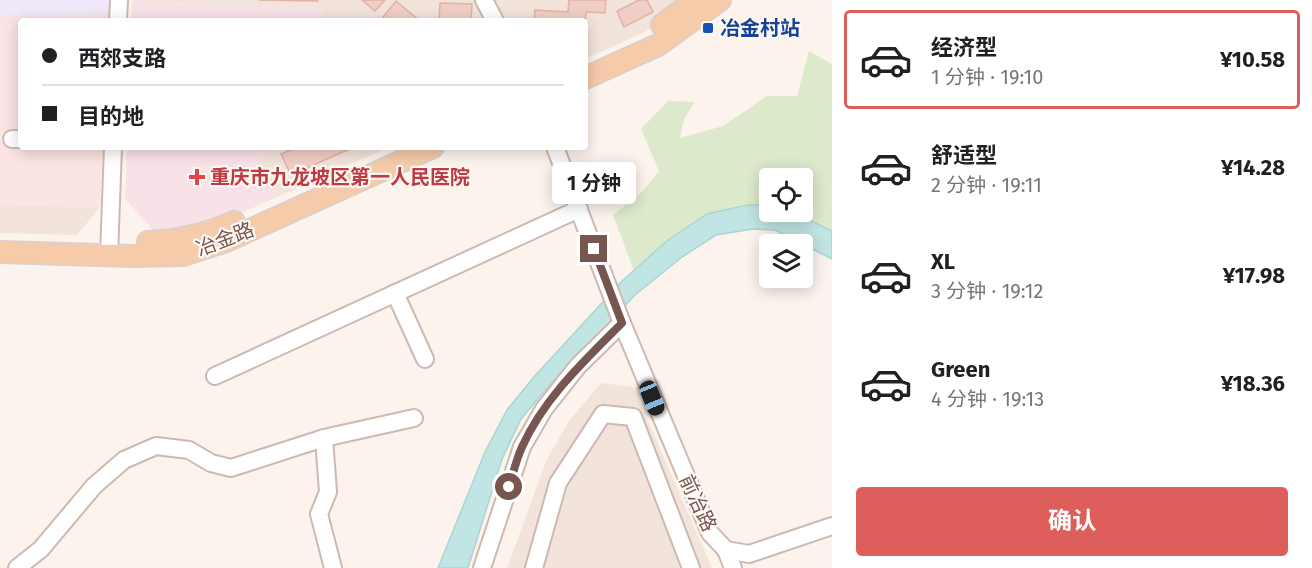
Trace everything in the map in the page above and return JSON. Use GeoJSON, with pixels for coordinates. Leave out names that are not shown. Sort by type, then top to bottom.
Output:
{"type":"FeatureCollection","features":[{"type":"Feature","properties":{"kind":"main road"},"geometry":{"type":"LineString","coordinates":[[588,62],[648,36],[695,0]]}},
{"type":"Feature","properties":{"kind":"main road"},"geometry":{"type":"LineString","coordinates":[[588,77],[657,45],[720,0]]}},
{"type":"Feature","properties":{"kind":"main road","name":"冶金路"},"geometry":{"type":"LineString","coordinates":[[0,252],[109,249],[175,241],[221,228],[391,150]]}},
{"type":"Feature","properties":{"kind":"main road","name":"冶金路"},"geometry":{"type":"LineString","coordinates":[[0,240],[183,255],[226,241],[426,150]]}},
{"type":"Feature","properties":{"kind":"street"},"geometry":{"type":"LineString","coordinates":[[118,18],[119,0]]}},
{"type":"Feature","properties":{"kind":"street"},"geometry":{"type":"LineString","coordinates":[[484,0],[493,18]]}},
{"type":"Feature","properties":{"kind":"street"},"geometry":{"type":"LineString","coordinates":[[109,249],[113,150]]}},
{"type":"Feature","properties":{"kind":"street"},"geometry":{"type":"LineString","coordinates":[[215,376],[579,210],[556,150]]}},
{"type":"Feature","properties":{"kind":"street","name":"前冶路"},"geometry":{"type":"LineString","coordinates":[[579,210],[622,323],[710,534],[726,550],[749,554],[832,526]]}},
{"type":"Feature","properties":{"kind":"street"},"geometry":{"type":"LineString","coordinates":[[395,293],[425,359]]}},
{"type":"Feature","properties":{"kind":"street"},"geometry":{"type":"LineString","coordinates":[[482,568],[522,447],[544,409],[578,366],[622,323]]}},
{"type":"Feature","properties":{"kind":"street"},"geometry":{"type":"LineString","coordinates":[[534,568],[558,483],[603,414],[633,417],[691,568]]}},
{"type":"Feature","properties":{"kind":"street"},"geometry":{"type":"LineString","coordinates":[[17,568],[41,549],[94,486],[124,460],[156,446],[189,450],[211,463],[231,468],[324,438],[414,418]]}},
{"type":"Feature","properties":{"kind":"street"},"geometry":{"type":"LineString","coordinates":[[324,438],[328,492],[319,514],[333,568]]}},
{"type":"Feature","properties":{"kind":"street"},"geometry":{"type":"LineString","coordinates":[[726,550],[733,568]]}},
{"type":"Feature","properties":{"kind":"shaded area"},"geometry":{"type":"Polygon","coordinates":[[[0,0],[110,0],[109,14],[0,15],[0,0]]]}},
{"type":"Feature","properties":{"kind":"shaded area"},"geometry":{"type":"Polygon","coordinates":[[[132,0],[685,0],[645,32],[588,58],[588,18],[322,18],[322,8],[132,2],[132,0]]]}},
{"type":"Feature","properties":{"kind":"shaded area"},"geometry":{"type":"Polygon","coordinates":[[[132,2],[323,8],[322,18],[131,18],[132,2]]]}},
{"type":"Feature","properties":{"kind":"shaded area"},"geometry":{"type":"Polygon","coordinates":[[[109,14],[109,18],[18,18],[18,150],[103,150],[100,207],[0,205],[0,15],[109,14]]]}},
{"type":"Feature","properties":{"kind":"shaded area","name":"重庆市九龙坡区第一人民医院"},"geometry":{"type":"Polygon","coordinates":[[[127,150],[272,150],[259,156],[277,197],[221,222],[156,233],[125,199],[127,150]]]}},
{"type":"Feature","properties":{"kind":"shaded area"},"geometry":{"type":"Polygon","coordinates":[[[272,150],[382,150],[277,197],[259,156],[272,150]]]}},
{"type":"Feature","properties":{"kind":"shaded area"},"geometry":{"type":"Polygon","coordinates":[[[0,205],[100,207],[77,235],[0,233],[0,205]]]}},
{"type":"Feature","properties":{"kind":"shaded area"},"geometry":{"type":"Polygon","coordinates":[[[601,383],[633,387],[712,568],[507,568],[547,459],[569,421],[601,383]]]}},
{"type":"Feature","properties":{"kind":"green space"},"geometry":{"type":"Polygon","coordinates":[[[809,51],[832,64],[832,231],[813,222],[813,168],[759,168],[759,205],[748,205],[707,214],[634,271],[613,215],[642,192],[659,171],[641,129],[668,101],[695,102],[684,119],[680,138],[723,126],[767,96],[797,96],[809,51]]]}},
{"type":"Feature","properties":{"kind":"water"},"geometry":{"type":"Polygon","coordinates":[[[748,205],[759,205],[759,222],[813,222],[832,231],[832,259],[813,249],[813,234],[783,234],[775,230],[753,229],[716,235],[682,257],[635,295],[547,388],[521,419],[502,459],[468,568],[438,568],[485,452],[507,410],[533,378],[622,281],[668,240],[707,214],[748,205]]]}},
{"type":"Feature","properties":{"kind":"building"},"geometry":{"type":"Polygon","coordinates":[[[259,0],[318,0],[318,1],[259,0]]]}},
{"type":"Feature","properties":{"kind":"building"},"geometry":{"type":"Polygon","coordinates":[[[362,0],[385,0],[375,11],[362,0]]]}},
{"type":"Feature","properties":{"kind":"building"},"geometry":{"type":"Polygon","coordinates":[[[569,0],[606,0],[605,13],[586,12],[585,18],[534,18],[535,10],[568,12],[569,0]]]}},
{"type":"Feature","properties":{"kind":"building"},"geometry":{"type":"Polygon","coordinates":[[[639,0],[647,0],[653,12],[624,27],[617,11],[639,0]]]}},
{"type":"Feature","properties":{"kind":"building"},"geometry":{"type":"Polygon","coordinates":[[[396,1],[416,18],[384,18],[396,1]]]}},
{"type":"Feature","properties":{"kind":"building"},"geometry":{"type":"Polygon","coordinates":[[[440,3],[472,4],[471,18],[439,18],[440,3]]]}},
{"type":"Feature","properties":{"kind":"building"},"geometry":{"type":"Polygon","coordinates":[[[290,150],[347,150],[291,175],[281,154],[290,150]]]}},
{"type":"Feature","properties":{"kind":"place","name":"冶金村站"},"geometry":{"type":"Point","coordinates":[708,28]}},
{"type":"Feature","properties":{"kind":"place","name":"重庆市九龙坡区第一人民医院"},"geometry":{"type":"Point","coordinates":[197,177]}},
{"type":"Feature","properties":{"kind":"route"},"geometry":{"type":"LineString","coordinates":[[509,487],[522,447],[544,409],[578,366],[622,323],[594,249]]}}]}
